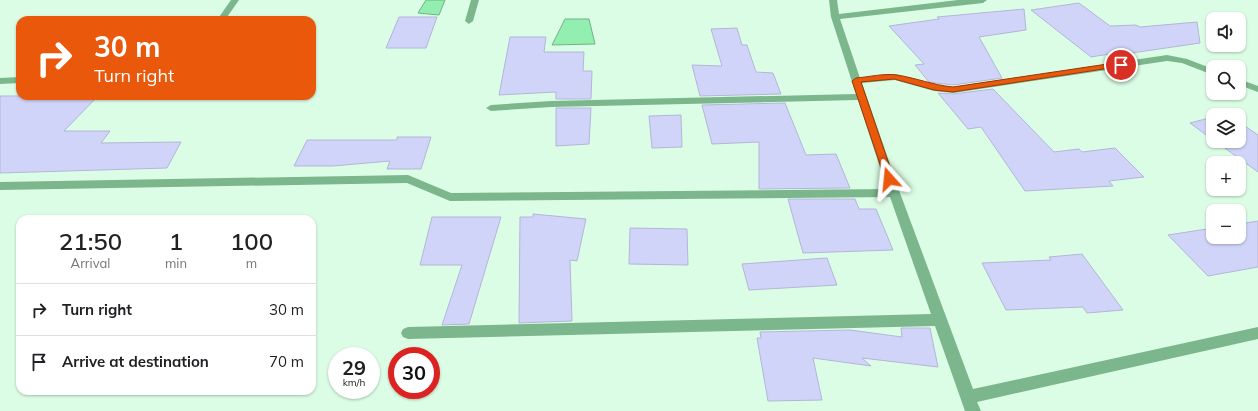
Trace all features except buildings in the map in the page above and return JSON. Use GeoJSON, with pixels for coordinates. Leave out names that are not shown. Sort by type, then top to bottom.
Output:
{"type":"FeatureCollection","features":[{"type":"Feature","properties":{"kind":"street"},"geometry":{"type":"LineString","coordinates":[[224,16],[235,0]]}},
{"type":"Feature","properties":{"kind":"street"},"geometry":{"type":"LineString","coordinates":[[469,21],[475,0]]}},
{"type":"Feature","properties":{"kind":"street"},"geometry":{"type":"LineString","coordinates":[[833,0],[835,17],[856,81],[894,193],[970,404],[1258,333]]}},
{"type":"Feature","properties":{"kind":"street"},"geometry":{"type":"LineString","coordinates":[[835,17],[984,0]]}},
{"type":"Feature","properties":{"kind":"street"},"geometry":{"type":"LineString","coordinates":[[856,81],[894,77],[907,79],[934,88],[953,90],[1167,58],[1184,60],[1206,69]]}},
{"type":"Feature","properties":{"kind":"street"},"geometry":{"type":"LineString","coordinates":[[0,81],[16,80]]}},
{"type":"Feature","properties":{"kind":"street"},"geometry":{"type":"LineString","coordinates":[[1246,85],[1258,89]]}},
{"type":"Feature","properties":{"kind":"street"},"geometry":{"type":"LineString","coordinates":[[491,108],[551,104],[862,97]]}},
{"type":"Feature","properties":{"kind":"street"},"geometry":{"type":"LineString","coordinates":[[1,188],[408,179],[450,196],[894,193]]}},
{"type":"Feature","properties":{"kind":"street"},"geometry":{"type":"LineString","coordinates":[[408,333],[940,320]]}},
{"type":"Feature","properties":{"kind":"shaded area"},"geometry":{"type":"Polygon","coordinates":[[[426,0],[445,0],[439,15],[418,13],[426,0]]]}},
{"type":"Feature","properties":{"kind":"shaded area"},"geometry":{"type":"Polygon","coordinates":[[[565,19],[589,19],[595,44],[552,45],[565,19]]]}},
{"type":"Feature","properties":{"kind":"route"},"geometry":{"type":"LineString","coordinates":[[889,179],[856,81],[894,77],[907,79],[934,88],[953,90],[1121,65]]}}]}
